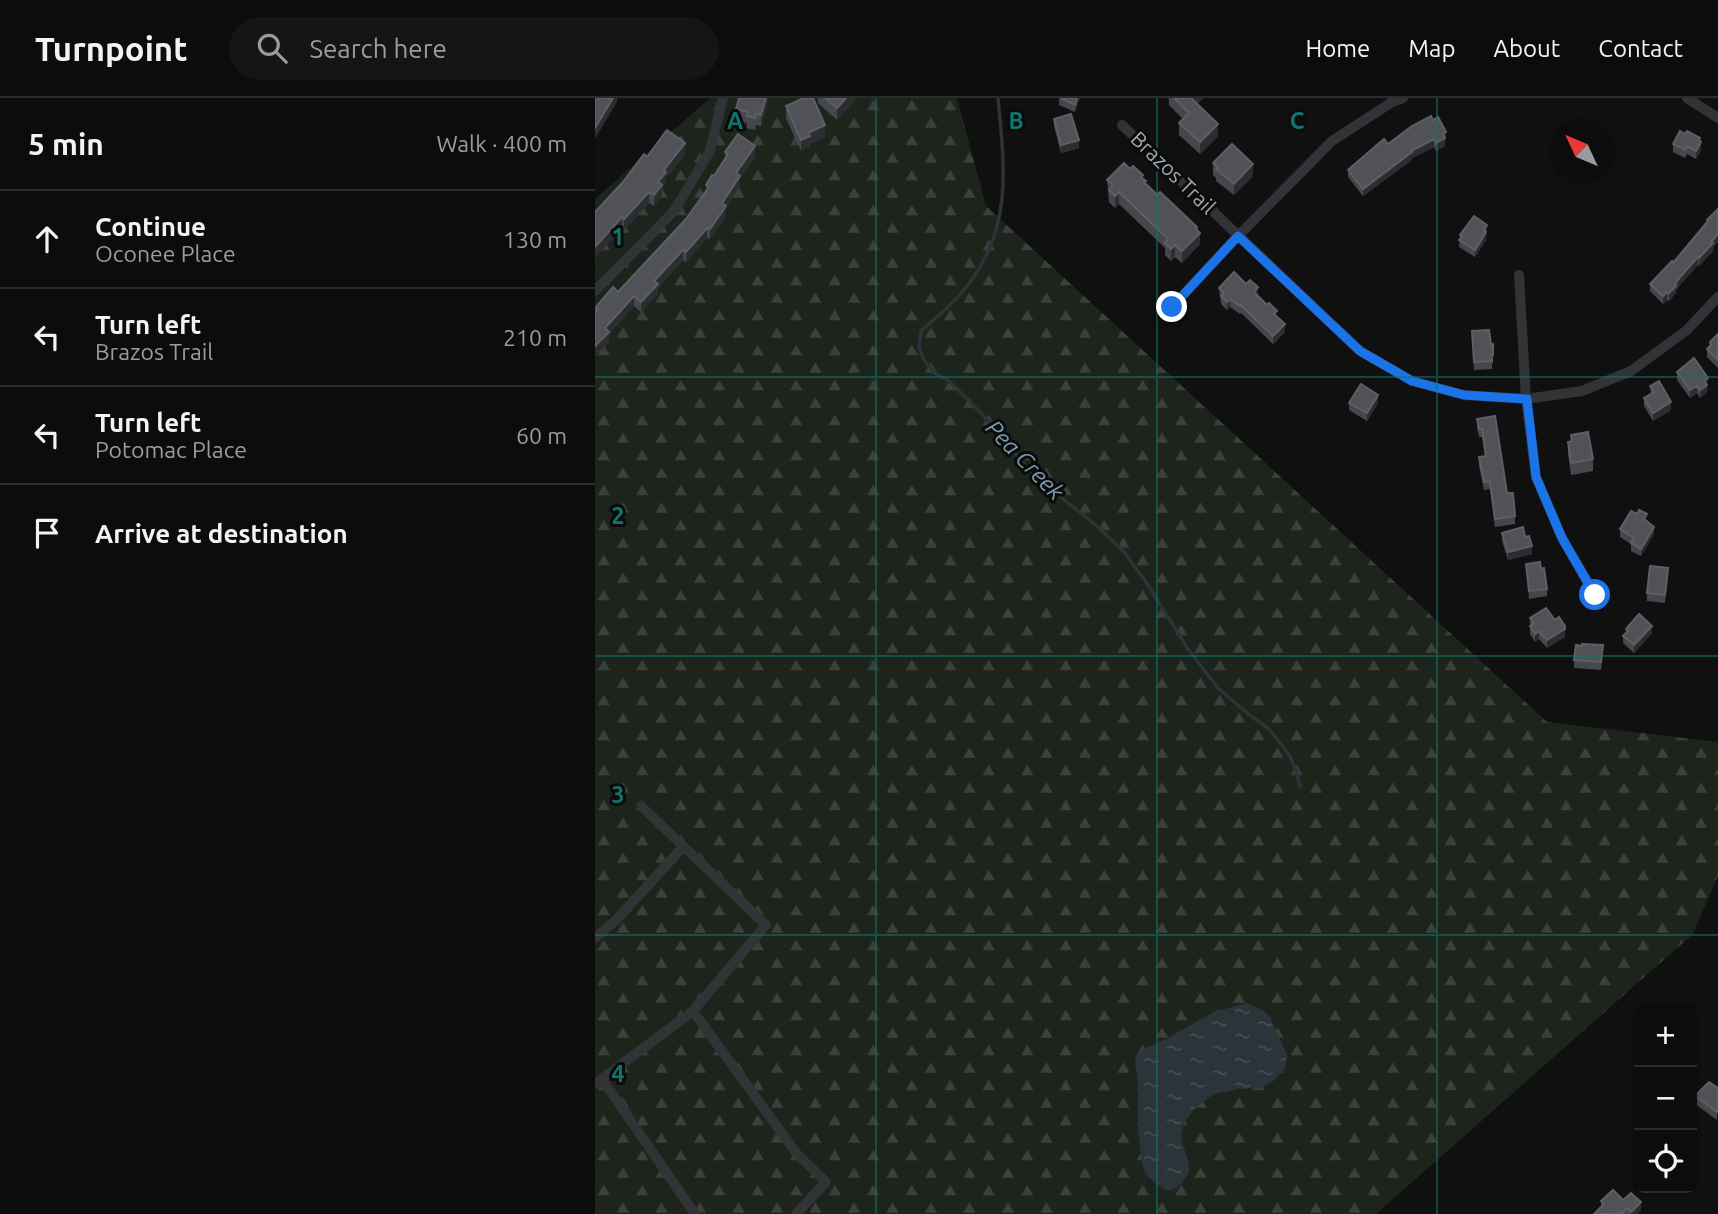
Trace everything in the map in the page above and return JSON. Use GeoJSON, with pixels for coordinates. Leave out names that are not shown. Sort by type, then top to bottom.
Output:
{"type":"FeatureCollection","features":[{"type":"Feature","properties":{"kind":"street"},"geometry":{"type":"LineString","coordinates":[[595,291],[674,211],[710,151],[723,98]]}},
{"type":"Feature","properties":{"kind":"street"},"geometry":{"type":"LineString","coordinates":[[1172,307],[1332,141],[1392,102],[1403,98]]}},
{"type":"Feature","properties":{"kind":"street"},"geometry":{"type":"LineString","coordinates":[[1687,98],[1718,118]]}},
{"type":"Feature","properties":{"kind":"street","name":"Brazos Trail"},"geometry":{"type":"LineString","coordinates":[[1122,125],[1360,351],[1412,381],[1464,395],[1527,399],[1582,391],[1631,371],[1686,330],[1718,297]]}},
{"type":"Feature","properties":{"kind":"street"},"geometry":{"type":"LineString","coordinates":[[1519,275],[1527,399],[1536,477],[1562,538],[1595,595]]}},
{"type":"Feature","properties":{"kind":"street"},"geometry":{"type":"LineString","coordinates":[[641,807],[766,925],[693,1011],[598,1082],[695,1214]]}},
{"type":"Feature","properties":{"kind":"street"},"geometry":{"type":"LineString","coordinates":[[595,938],[617,919],[683,847]]}},
{"type":"Feature","properties":{"kind":"street"},"geometry":{"type":"LineString","coordinates":[[693,1011],[797,1154],[826,1182],[796,1214]]}},
{"type":"Feature","properties":{"kind":"green space"},"geometry":{"type":"Polygon","coordinates":[[[710,98],[957,98],[986,206],[1547,722],[1718,742],[1718,875],[1693,934],[1376,1214],[595,1214],[595,199],[710,98]]]}},
{"type":"Feature","properties":{"kind":"water"},"geometry":{"type":"Polygon","coordinates":[[[1247,1003],[1270,1017],[1287,1055],[1285,1069],[1272,1082],[1261,1088],[1214,1094],[1195,1108],[1184,1123],[1181,1134],[1189,1173],[1179,1186],[1165,1190],[1147,1176],[1142,1164],[1138,1129],[1137,1054],[1217,1010],[1247,1003]]]}},
{"type":"Feature","properties":{"kind":"building"},"geometry":{"type":"Polygon","coordinates":[[[595,98],[613,98],[595,128],[595,98]]]}},
{"type":"Feature","properties":{"kind":"building"},"geometry":{"type":"Polygon","coordinates":[[[739,98],[766,98],[761,115],[756,113],[755,118],[747,116],[748,112],[736,109],[739,98]]]}},
{"type":"Feature","properties":{"kind":"building"},"geometry":{"type":"Polygon","coordinates":[[[804,98],[813,98],[825,125],[808,133],[810,136],[801,140],[786,106],[804,98]]]}},
{"type":"Feature","properties":{"kind":"building"},"geometry":{"type":"Polygon","coordinates":[[[825,98],[846,98],[837,108],[825,98]]]}},
{"type":"Feature","properties":{"kind":"building"},"geometry":{"type":"Polygon","coordinates":[[[1061,98],[1077,98],[1075,105],[1061,98]]]}},
{"type":"Feature","properties":{"kind":"building"},"geometry":{"type":"Polygon","coordinates":[[[1174,98],[1191,98],[1218,124],[1200,142],[1179,123],[1189,113],[1174,98]]]}},
{"type":"Feature","properties":{"kind":"building"},"geometry":{"type":"Polygon","coordinates":[[[1071,114],[1079,140],[1061,145],[1054,119],[1071,114]]]}},
{"type":"Feature","properties":{"kind":"building"},"geometry":{"type":"Polygon","coordinates":[[[1431,116],[1433,120],[1438,117],[1446,132],[1443,134],[1445,138],[1436,143],[1434,139],[1411,151],[1363,189],[1348,170],[1384,139],[1388,144],[1431,116]]]}},
{"type":"Feature","properties":{"kind":"building"},"geometry":{"type":"Polygon","coordinates":[[[667,130],[685,143],[664,170],[666,172],[658,182],[662,185],[654,195],[649,192],[595,247],[595,212],[644,154],[647,157],[667,130]]]}},
{"type":"Feature","properties":{"kind":"building"},"geometry":{"type":"Polygon","coordinates":[[[1680,131],[1685,134],[1687,131],[1700,138],[1701,142],[1696,151],[1687,146],[1685,150],[1673,144],[1680,131]]]}},
{"type":"Feature","properties":{"kind":"building"},"geometry":{"type":"Polygon","coordinates":[[[738,134],[755,146],[736,173],[740,176],[722,203],[726,206],[710,229],[707,228],[686,252],[683,250],[654,281],[658,284],[641,302],[634,296],[605,328],[609,332],[595,346],[595,312],[598,310],[595,308],[613,287],[618,292],[686,219],[709,187],[706,185],[728,154],[725,152],[738,134]]]}},
{"type":"Feature","properties":{"kind":"building"},"geometry":{"type":"Polygon","coordinates":[[[1232,144],[1253,164],[1234,184],[1216,169],[1218,168],[1213,163],[1232,144]]]}},
{"type":"Feature","properties":{"kind":"building"},"geometry":{"type":"Polygon","coordinates":[[[1124,163],[1130,169],[1133,166],[1157,195],[1160,192],[1197,227],[1200,233],[1182,251],[1175,245],[1171,249],[1165,243],[1168,239],[1119,192],[1115,196],[1109,190],[1113,185],[1107,180],[1124,163]]]}},
{"type":"Feature","properties":{"kind":"building"},"geometry":{"type":"Polygon","coordinates":[[[1718,209],[1718,234],[1711,242],[1713,243],[1680,277],[1676,286],[1663,296],[1650,284],[1672,261],[1673,263],[1718,209]]]}},
{"type":"Feature","properties":{"kind":"building"},"geometry":{"type":"Polygon","coordinates":[[[1474,216],[1487,225],[1484,230],[1486,232],[1475,250],[1459,240],[1474,216]]]}},
{"type":"Feature","properties":{"kind":"building"},"geometry":{"type":"Polygon","coordinates":[[[1234,272],[1246,284],[1250,280],[1258,287],[1254,292],[1277,311],[1274,314],[1285,324],[1273,336],[1241,305],[1230,299],[1227,302],[1221,296],[1224,293],[1219,288],[1234,272]]]}},
{"type":"Feature","properties":{"kind":"building"},"geometry":{"type":"Polygon","coordinates":[[[1489,330],[1491,345],[1493,344],[1492,361],[1474,362],[1472,331],[1489,330]]]}},
{"type":"Feature","properties":{"kind":"building"},"geometry":{"type":"Polygon","coordinates":[[[1718,334],[1718,360],[1707,349],[1718,334]]]}},
{"type":"Feature","properties":{"kind":"building"},"geometry":{"type":"Polygon","coordinates":[[[1694,358],[1708,378],[1704,381],[1707,385],[1700,390],[1697,386],[1690,390],[1677,372],[1694,358]]]}},
{"type":"Feature","properties":{"kind":"building"},"geometry":{"type":"Polygon","coordinates":[[[1659,381],[1671,402],[1653,413],[1644,398],[1654,392],[1650,386],[1659,381]]]}},
{"type":"Feature","properties":{"kind":"building"},"geometry":{"type":"Polygon","coordinates":[[[1361,384],[1378,395],[1367,413],[1349,403],[1361,384]]]}},
{"type":"Feature","properties":{"kind":"building"},"geometry":{"type":"Polygon","coordinates":[[[1495,416],[1507,493],[1513,493],[1515,516],[1495,519],[1490,481],[1484,482],[1479,457],[1486,456],[1482,429],[1479,429],[1477,419],[1495,416]]]}},
{"type":"Feature","properties":{"kind":"building"},"geometry":{"type":"Polygon","coordinates":[[[1588,432],[1593,459],[1571,463],[1568,442],[1572,441],[1571,435],[1588,432]]]}},
{"type":"Feature","properties":{"kind":"building"},"geometry":{"type":"Polygon","coordinates":[[[1639,510],[1647,514],[1644,519],[1654,527],[1641,549],[1631,543],[1634,538],[1620,529],[1631,511],[1637,514],[1639,510]]]}},
{"type":"Feature","properties":{"kind":"building"},"geometry":{"type":"Polygon","coordinates":[[[1523,527],[1525,537],[1529,536],[1532,546],[1508,552],[1502,533],[1523,527]]]}},
{"type":"Feature","properties":{"kind":"building"},"geometry":{"type":"Polygon","coordinates":[[[1540,562],[1541,569],[1544,568],[1547,589],[1529,591],[1526,564],[1540,562]]]}},
{"type":"Feature","properties":{"kind":"building"},"geometry":{"type":"Polygon","coordinates":[[[1650,566],[1668,568],[1665,595],[1647,593],[1650,566]]]}},
{"type":"Feature","properties":{"kind":"building"},"geometry":{"type":"Polygon","coordinates":[[[1546,608],[1555,620],[1559,617],[1565,626],[1565,629],[1547,640],[1539,631],[1535,634],[1530,626],[1534,623],[1530,618],[1546,608]]]}},
{"type":"Feature","properties":{"kind":"building"},"geometry":{"type":"Polygon","coordinates":[[[1639,614],[1652,626],[1634,645],[1623,636],[1639,614]]]}},
{"type":"Feature","properties":{"kind":"building"},"geometry":{"type":"Polygon","coordinates":[[[1576,645],[1603,645],[1601,662],[1574,660],[1576,645]]]}},
{"type":"Feature","properties":{"kind":"building"},"geometry":{"type":"Polygon","coordinates":[[[1709,1082],[1718,1088],[1718,1111],[1697,1097],[1697,1094],[1709,1082]]]}},
{"type":"Feature","properties":{"kind":"building"},"geometry":{"type":"Polygon","coordinates":[[[1613,1190],[1623,1200],[1631,1193],[1641,1202],[1631,1212],[1627,1208],[1621,1214],[1594,1214],[1604,1204],[1601,1201],[1613,1190]]]}},
{"type":"Feature","properties":{"kind":"waterway","name":"Pea Creek"},"geometry":{"type":"LineString","coordinates":[[998,98],[1003,192],[994,238],[971,281],[954,301],[921,331],[919,348],[924,360],[934,373],[949,381],[982,414],[1034,476],[1096,525],[1124,552],[1188,649],[1218,688],[1270,730],[1290,756],[1300,787]]}},
{"type":"Feature","properties":{"kind":"route"},"geometry":{"type":"LineString","coordinates":[[1172,307],[1238,236],[1360,351],[1412,381],[1464,395],[1527,399],[1536,477],[1562,538],[1595,595]]}}]}
